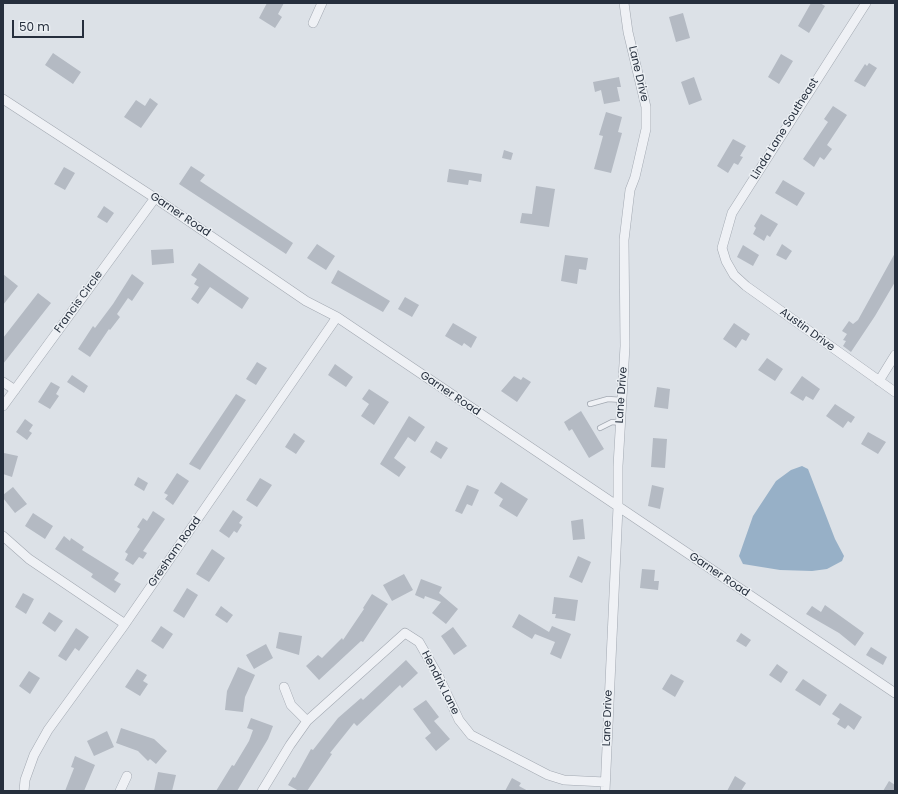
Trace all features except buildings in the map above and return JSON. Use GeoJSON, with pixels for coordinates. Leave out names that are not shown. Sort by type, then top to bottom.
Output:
{"type":"FeatureCollection","features":[{"type":"Feature","properties":{"kind":"street"},"geometry":{"type":"LineString","coordinates":[[314,23],[322,3]]}},
{"type":"Feature","properties":{"kind":"street","name":"Lane Drive"},"geometry":{"type":"LineString","coordinates":[[605,787],[618,507],[618,466],[625,346],[626,290],[624,264],[626,211],[646,129],[646,107],[628,32],[624,3]]}},
{"type":"Feature","properties":{"kind":"street","name":"Linda Lane Southeast"},"geometry":{"type":"LineString","coordinates":[[726,262],[722,248],[732,213],[866,3]]}},
{"type":"Feature","properties":{"kind":"street","name":"Garner Road"},"geometry":{"type":"LineString","coordinates":[[3,99],[155,198],[306,301],[337,317],[895,693]]}},
{"type":"Feature","properties":{"kind":"street","name":"Francis Circle"},"geometry":{"type":"LineString","coordinates":[[3,406],[155,198]]}},
{"type":"Feature","properties":{"kind":"street","name":"Austin Drive"},"geometry":{"type":"LineString","coordinates":[[726,262],[734,274],[746,286],[895,392]]}},
{"type":"Feature","properties":{"kind":"street","name":"Gresham Road"},"geometry":{"type":"LineString","coordinates":[[24,791],[25,780],[34,755],[48,730],[125,624],[337,317]]}},
{"type":"Feature","properties":{"kind":"street"},"geometry":{"type":"LineString","coordinates":[[879,381],[895,355]]}},
{"type":"Feature","properties":{"kind":"street"},"geometry":{"type":"LineString","coordinates":[[3,382],[15,390]]}},
{"type":"Feature","properties":{"kind":"street"},"geometry":{"type":"LineString","coordinates":[[3,536],[29,559],[125,624]]}},
{"type":"Feature","properties":{"kind":"street","name":"Hendrix Lane"},"geometry":{"type":"LineString","coordinates":[[262,791],[290,745],[307,721],[405,632],[419,642],[439,677],[459,720],[471,735],[548,775],[564,780],[605,787]]}},
{"type":"Feature","properties":{"kind":"street"},"geometry":{"type":"LineString","coordinates":[[284,688],[291,705],[307,721]]}},
{"type":"Feature","properties":{"kind":"street"},"geometry":{"type":"LineString","coordinates":[[120,791],[127,776]]}},
{"type":"Feature","properties":{"kind":"lane"},"geometry":{"type":"LineString","coordinates":[[590,404],[608,399],[622,400]]}},
{"type":"Feature","properties":{"kind":"lane"},"geometry":{"type":"LineString","coordinates":[[600,428],[612,422],[620,423]]}},
{"type":"Feature","properties":{"kind":"water"},"geometry":{"type":"Polygon","coordinates":[[[802,466],[808,469],[835,539],[844,556],[842,561],[827,569],[812,571],[780,570],[743,564],[739,556],[753,516],[776,481],[791,470],[802,466]]]}}]}
